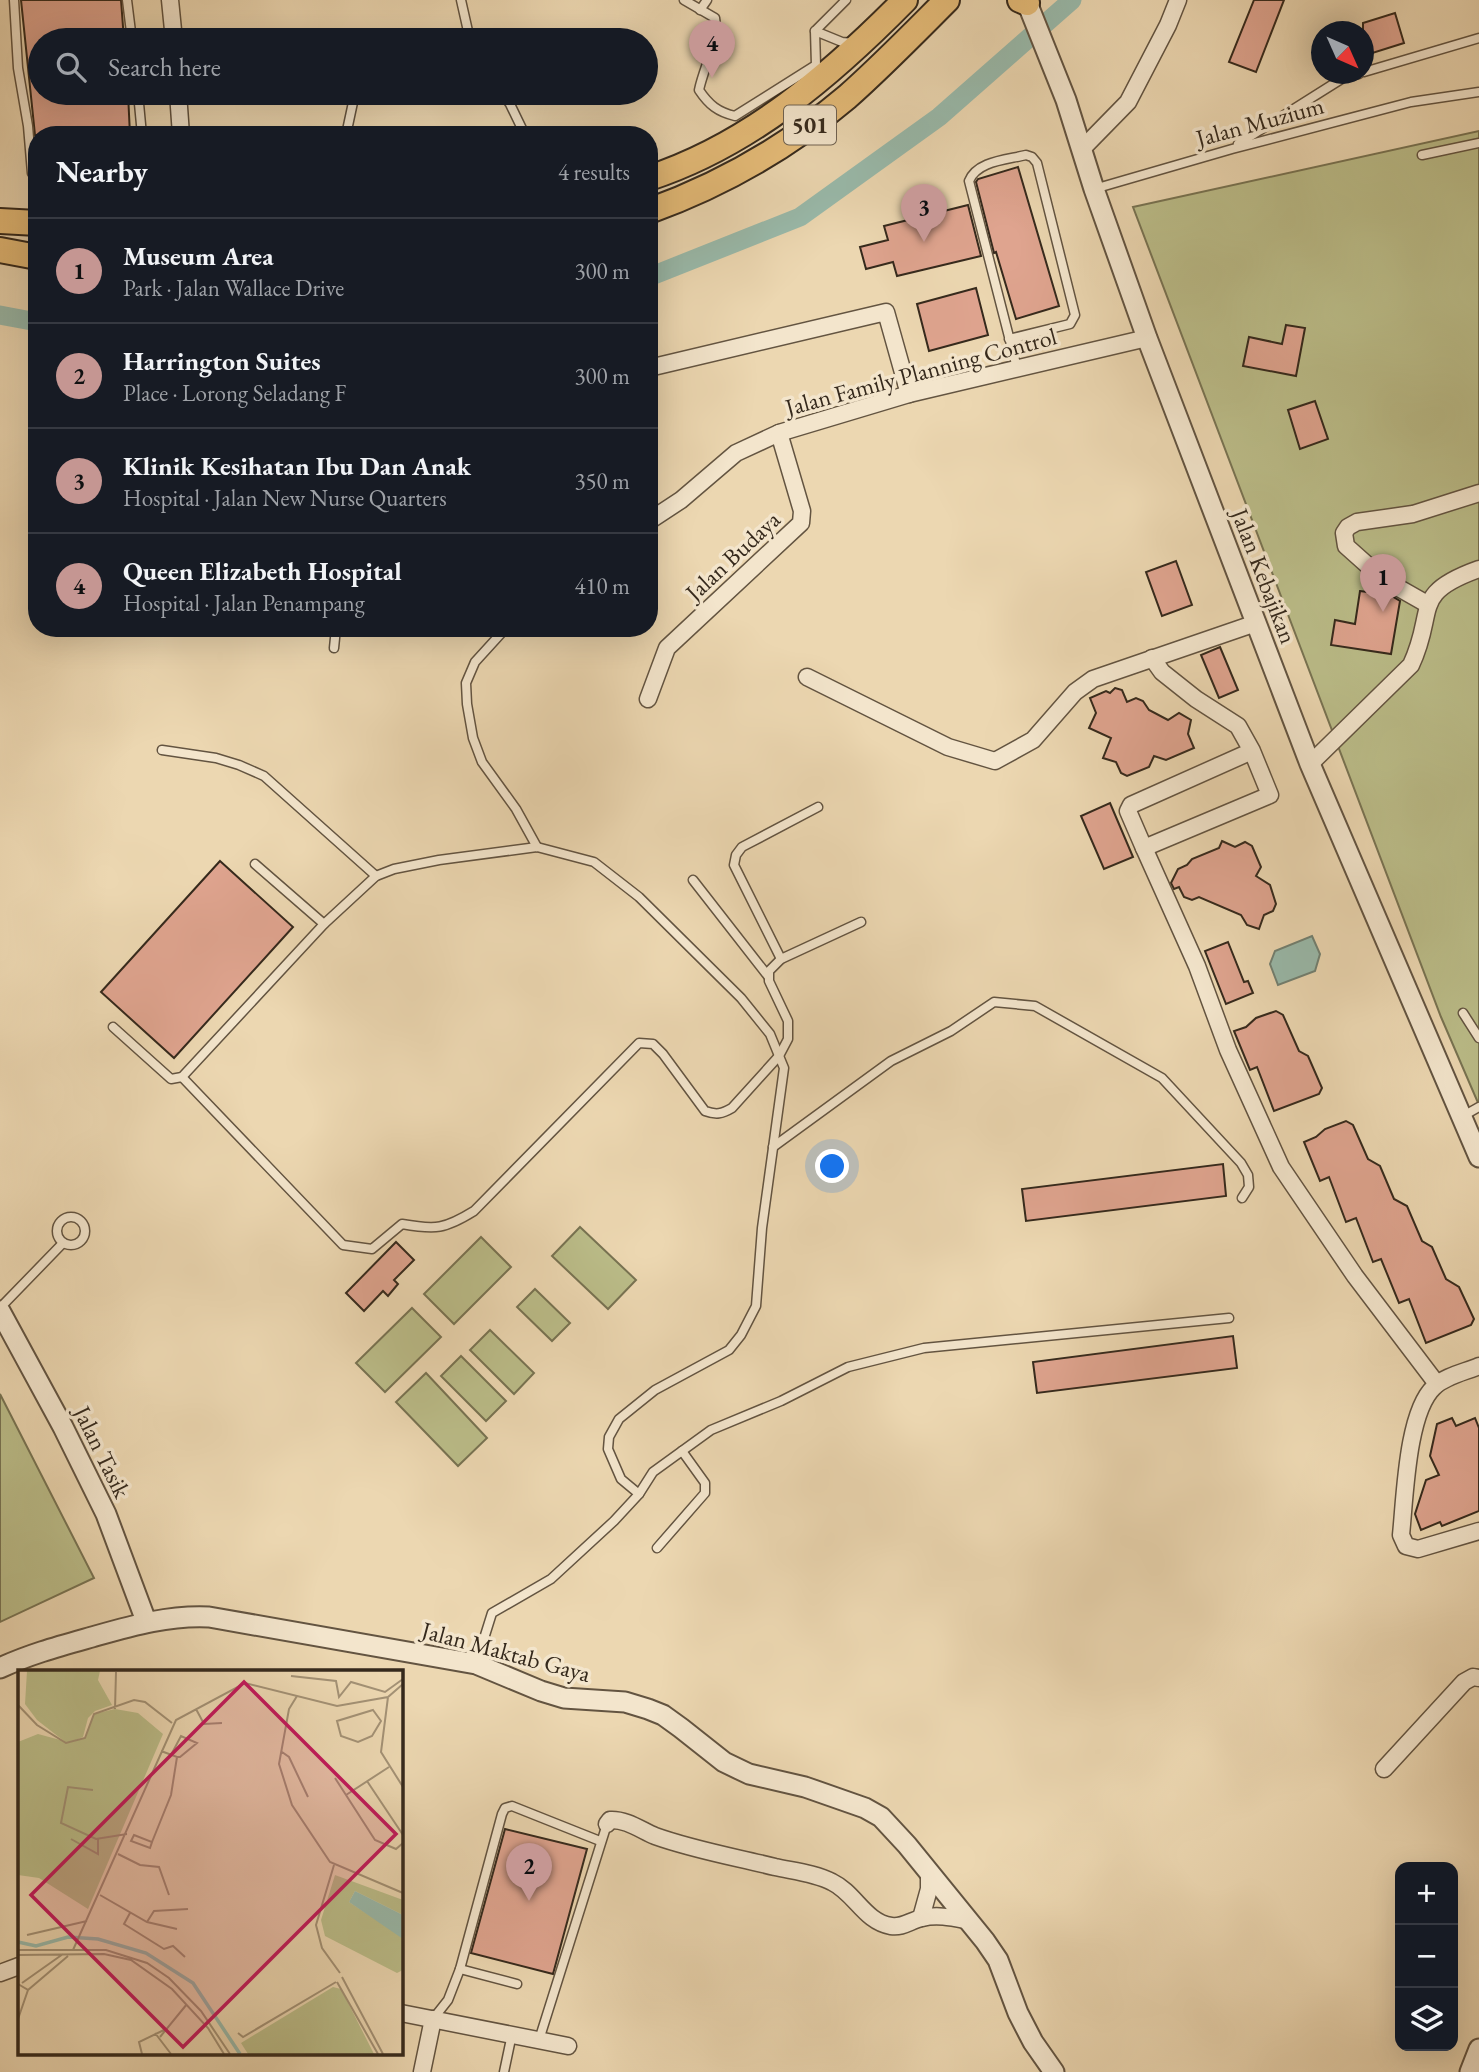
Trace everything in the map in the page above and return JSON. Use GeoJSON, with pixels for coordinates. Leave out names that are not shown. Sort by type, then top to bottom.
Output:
{"type":"FeatureCollection","features":[{"type":"Feature","properties":{"kind":"main road","name":"501"},"geometry":{"type":"LineString","coordinates":[[658,175],[716,149],[808,90],[905,0]]}},
{"type":"Feature","properties":{"kind":"main road","name":"501"},"geometry":{"type":"LineString","coordinates":[[658,208],[685,198],[745,167],[797,135],[846,98],[948,1]]}},
{"type":"Feature","properties":{"kind":"main road"},"geometry":{"type":"LineString","coordinates":[[673,170],[687,182],[690,190],[685,198]]}},
{"type":"Feature","properties":{"kind":"main road"},"geometry":{"type":"LineString","coordinates":[[0,221],[28,223]]}},
{"type":"Feature","properties":{"kind":"main road"},"geometry":{"type":"LineString","coordinates":[[0,250],[28,255]]}},
{"type":"Feature","properties":{"kind":"street"},"geometry":{"type":"LineString","coordinates":[[1082,149],[1128,102],[1178,0]]}},
{"type":"Feature","properties":{"kind":"street"},"geometry":{"type":"LineString","coordinates":[[171,1],[173,28]]}},
{"type":"Feature","properties":{"kind":"street","name":"Jalan Kebajikan"},"geometry":{"type":"LineString","coordinates":[[1025,1],[1066,100],[1094,189],[1147,338],[1310,764],[1470,1112],[1479,1157]]}},
{"type":"Feature","properties":{"kind":"street"},"geometry":{"type":"LineString","coordinates":[[179,105],[180,126]]}},
{"type":"Feature","properties":{"kind":"street"},"geometry":{"type":"LineString","coordinates":[[658,366],[886,312],[909,394]]}},
{"type":"Feature","properties":{"kind":"street","name":"Jalan Family Planning Control"},"geometry":{"type":"LineString","coordinates":[[658,515],[681,500],[736,453],[779,433],[909,394],[1147,338]]}},
{"type":"Feature","properties":{"kind":"street","name":"Jalan Budaya"},"geometry":{"type":"LineString","coordinates":[[648,699],[667,648],[801,523],[802,511],[779,433]]}},
{"type":"Feature","properties":{"kind":"street"},"geometry":{"type":"LineString","coordinates":[[1427,604],[1383,579],[1346,546],[1344,533],[1357,522],[1413,514],[1479,493]]}},
{"type":"Feature","properties":{"kind":"street"},"geometry":{"type":"LineString","coordinates":[[1310,764],[1411,665],[1421,644],[1427,604],[1436,590],[1449,581],[1479,569]]}},
{"type":"Feature","properties":{"kind":"street"},"geometry":{"type":"LineString","coordinates":[[807,677],[947,747],[995,761],[1034,740],[1075,692],[1093,679],[1256,623]]}},
{"type":"Feature","properties":{"kind":"street"},"geometry":{"type":"LineString","coordinates":[[1144,848],[1270,794],[1238,726],[1196,699],[1161,671],[1152,658]]}},
{"type":"Feature","properties":{"kind":"street"},"geometry":{"type":"LineString","coordinates":[[1252,751],[1131,805],[1128,811],[1196,966],[1228,1050],[1281,1167],[1355,1276],[1437,1384]]}},
{"type":"Feature","properties":{"kind":"street","name":"Jalan Tasik"},"geometry":{"type":"LineString","coordinates":[[0,1309],[64,1427],[106,1514],[146,1621]]}},
{"type":"Feature","properties":{"kind":"street"},"geometry":{"type":"LineString","coordinates":[[1479,1366],[1437,1384],[1426,1395],[1416,1423],[1409,1458],[1402,1541],[1406,1546],[1418,1549],[1479,1531]]}},
{"type":"Feature","properties":{"kind":"street","name":"Jalan Maktab Gaya"},"geometry":{"type":"LineString","coordinates":[[0,1668],[146,1621],[183,1615],[236,1620],[476,1664],[564,1698],[625,1702],[663,1715],[702,1742],[724,1762],[749,1773],[837,1797],[881,1817],[908,1845],[998,1960],[1023,2023],[1054,2072]]}},
{"type":"Feature","properties":{"kind":"street"},"geometry":{"type":"LineString","coordinates":[[1384,1769],[1464,1682],[1473,1677],[1479,1678]]}},
{"type":"Feature","properties":{"kind":"street"},"geometry":{"type":"LineString","coordinates":[[607,1824],[610,1820],[618,1819],[655,1836],[699,1849],[829,1880],[850,1893],[876,1921],[891,1926],[902,1926],[921,1918],[946,1916],[970,1921]]}},
{"type":"Feature","properties":{"kind":"street"},"geometry":{"type":"LineString","coordinates":[[921,1918],[929,1889],[929,1872]]}},
{"type":"Feature","properties":{"kind":"street"},"geometry":{"type":"LineString","coordinates":[[0,1973],[18,1966]]}},
{"type":"Feature","properties":{"kind":"street"},"geometry":{"type":"LineString","coordinates":[[402,2013],[568,2046]]}},
{"type":"Feature","properties":{"kind":"street"},"geometry":{"type":"LineString","coordinates":[[422,2072],[433,2019]]}},
{"type":"Feature","properties":{"kind":"street"},"geometry":{"type":"LineString","coordinates":[[1470,2072],[1479,2049]]}},
{"type":"Feature","properties":{"kind":"lane"},"geometry":{"type":"LineString","coordinates":[[14,0],[18,68],[28,126]]}},
{"type":"Feature","properties":{"kind":"lane"},"geometry":{"type":"LineString","coordinates":[[127,0],[130,28]]}},
{"type":"Feature","properties":{"kind":"lane"},"geometry":{"type":"LineString","coordinates":[[461,0],[466,28]]}},
{"type":"Feature","properties":{"kind":"lane"},"geometry":{"type":"LineString","coordinates":[[684,0],[715,18],[718,31],[703,69],[699,90],[720,112],[735,116],[816,65],[815,31],[846,0]]}},
{"type":"Feature","properties":{"kind":"lane"},"geometry":{"type":"LineString","coordinates":[[700,10],[707,0]]}},
{"type":"Feature","properties":{"kind":"lane"},"geometry":{"type":"LineString","coordinates":[[815,31],[842,42],[861,43]]}},
{"type":"Feature","properties":{"kind":"lane"},"geometry":{"type":"LineString","coordinates":[[1374,69],[1479,38]]}},
{"type":"Feature","properties":{"kind":"lane"},"geometry":{"type":"LineString","coordinates":[[1232,149],[1332,84]]}},
{"type":"Feature","properties":{"kind":"lane","name":"Jalan Muzium"},"geometry":{"type":"LineString","coordinates":[[1094,189],[1411,102],[1479,92]]}},
{"type":"Feature","properties":{"kind":"lane"},"geometry":{"type":"LineString","coordinates":[[139,105],[141,126]]}},
{"type":"Feature","properties":{"kind":"lane"},"geometry":{"type":"LineString","coordinates":[[348,126],[352,105]]}},
{"type":"Feature","properties":{"kind":"lane"},"geometry":{"type":"LineString","coordinates":[[510,105],[521,126]]}},
{"type":"Feature","properties":{"kind":"lane"},"geometry":{"type":"LineString","coordinates":[[1422,155],[1479,143]]}},
{"type":"Feature","properties":{"kind":"lane"},"geometry":{"type":"LineString","coordinates":[[1009,339],[1070,324],[1075,315],[1037,163],[1026,155],[980,167],[972,173],[969,181],[1009,339],[1017,368]]}},
{"type":"Feature","properties":{"kind":"lane"},"geometry":{"type":"LineString","coordinates":[[334,648],[335,637]]}},
{"type":"Feature","properties":{"kind":"lane"},"geometry":{"type":"LineString","coordinates":[[498,637],[475,662],[466,683],[473,738],[482,762],[516,809],[537,847]]}},
{"type":"Feature","properties":{"kind":"lane"},"geometry":{"type":"LineString","coordinates":[[162,750],[216,758],[264,776],[376,876]]}},
{"type":"Feature","properties":{"kind":"lane"},"geometry":{"type":"LineString","coordinates":[[781,959],[734,865],[736,855],[742,848],[818,807]]}},
{"type":"Feature","properties":{"kind":"lane"},"geometry":{"type":"LineString","coordinates":[[113,1027],[171,1079],[182,1077],[324,924],[376,876],[394,869],[537,847],[594,862],[639,897],[741,998],[770,1034],[784,1068],[762,1228],[756,1306],[741,1335],[729,1350],[655,1390],[619,1419],[610,1437],[608,1449],[621,1479],[639,1494]]}},
{"type":"Feature","properties":{"kind":"lane"},"geometry":{"type":"LineString","coordinates":[[255,864],[324,924]]}},
{"type":"Feature","properties":{"kind":"lane"},"geometry":{"type":"LineString","coordinates":[[182,1077],[343,1245],[372,1249],[402,1224],[428,1228],[452,1225],[474,1211],[639,1043],[653,1044],[705,1111],[716,1114],[732,1108],[779,1056],[790,1033],[788,1021],[768,976],[693,880]]}},
{"type":"Feature","properties":{"kind":"lane"},"geometry":{"type":"LineString","coordinates":[[768,976],[769,971],[781,959],[861,922]]}},
{"type":"Feature","properties":{"kind":"lane"},"geometry":{"type":"LineString","coordinates":[[773,1147],[891,1061],[951,1031],[994,1002],[1035,1006],[1162,1078],[1241,1163],[1248,1175],[1249,1187],[1242,1198]]}},
{"type":"Feature","properties":{"kind":"lane"},"geometry":{"type":"LineString","coordinates":[[1463,1013],[1479,1038]]}},
{"type":"Feature","properties":{"kind":"lane"},"geometry":{"type":"LineString","coordinates":[[0,1309],[63,1243]]}},
{"type":"Feature","properties":{"kind":"lane"},"geometry":{"type":"LineString","coordinates":[[476,1664],[492,1613],[551,1579],[614,1521],[639,1494],[653,1472],[710,1430],[781,1401],[848,1367],[923,1348],[1229,1318]]}},
{"type":"Feature","properties":{"kind":"lane"},"geometry":{"type":"LineString","coordinates":[[657,1548],[705,1493],[705,1483],[682,1451]]}},
{"type":"Feature","properties":{"kind":"lane"},"geometry":{"type":"LineString","coordinates":[[433,2019],[448,2000],[460,1969],[505,1808],[512,1805],[600,1841]]}},
{"type":"Feature","properties":{"kind":"lane"},"geometry":{"type":"LineString","coordinates":[[539,2040],[607,1824]]}},
{"type":"Feature","properties":{"kind":"lane"},"geometry":{"type":"LineString","coordinates":[[460,1969],[517,1984]]}},
{"type":"Feature","properties":{"kind":"lane"},"geometry":{"type":"LineString","coordinates":[[504,2072],[512,2034]]}},
{"type":"Feature","properties":{"kind":"green space"},"geometry":{"type":"Polygon","coordinates":[[[1479,131],[1479,1105],[1441,1017],[1133,207],[1479,131]]]}},
{"type":"Feature","properties":{"kind":"green space"},"geometry":{"type":"Polygon","coordinates":[[[580,1227],[636,1280],[608,1309],[552,1256],[580,1227]]]}},
{"type":"Feature","properties":{"kind":"green space"},"geometry":{"type":"Polygon","coordinates":[[[481,1237],[511,1267],[454,1324],[424,1294],[481,1237]]]}},
{"type":"Feature","properties":{"kind":"green space"},"geometry":{"type":"Polygon","coordinates":[[[535,1289],[570,1323],[552,1341],[517,1307],[535,1289]]]}},
{"type":"Feature","properties":{"kind":"green space"},"geometry":{"type":"Polygon","coordinates":[[[412,1308],[441,1337],[385,1392],[356,1363],[412,1308]]]}},
{"type":"Feature","properties":{"kind":"green space"},"geometry":{"type":"Polygon","coordinates":[[[490,1330],[534,1373],[514,1394],[470,1350],[490,1330]]]}},
{"type":"Feature","properties":{"kind":"green space"},"geometry":{"type":"Polygon","coordinates":[[[461,1356],[506,1401],[486,1421],[441,1376],[461,1356]]]}},
{"type":"Feature","properties":{"kind":"green space"},"geometry":{"type":"Polygon","coordinates":[[[426,1373],[487,1438],[458,1466],[396,1402],[426,1373]]]}},
{"type":"Feature","properties":{"kind":"green space"},"geometry":{"type":"Polygon","coordinates":[[[0,1394],[94,1578],[0,1622],[0,1394]]]}},
{"type":"Feature","properties":{"kind":"shaded area"},"geometry":{"type":"Polygon","coordinates":[[[1312,936],[1320,954],[1315,971],[1278,985],[1270,964],[1275,951],[1312,936]]]}},
{"type":"Feature","properties":{"kind":"building"},"geometry":{"type":"Polygon","coordinates":[[[21,0],[121,0],[123,28],[28,28],[28,68],[21,0]]]}},
{"type":"Feature","properties":{"kind":"building"},"geometry":{"type":"Polygon","coordinates":[[[1254,0],[1284,0],[1256,72],[1229,62],[1254,0]]]}},
{"type":"Feature","properties":{"kind":"building"},"geometry":{"type":"Polygon","coordinates":[[[1395,13],[1404,43],[1374,53],[1374,21],[1369,21],[1395,13]]]}},
{"type":"Feature","properties":{"kind":"building"},"geometry":{"type":"Polygon","coordinates":[[[32,105],[129,105],[130,126],[34,126],[32,105]]]}},
{"type":"Feature","properties":{"kind":"building"},"geometry":{"type":"Polygon","coordinates":[[[1018,167],[1059,306],[1016,319],[996,252],[994,253],[976,182],[978,179],[1018,167]]]}},
{"type":"Feature","properties":{"kind":"building"},"geometry":{"type":"Polygon","coordinates":[[[968,205],[981,256],[897,276],[893,262],[866,269],[860,247],[888,240],[884,226],[968,205]]]}},
{"type":"Feature","properties":{"kind":"building"},"geometry":{"type":"Polygon","coordinates":[[[976,288],[988,335],[929,351],[917,304],[976,288]]]}},
{"type":"Feature","properties":{"kind":"building"},"geometry":{"type":"Polygon","coordinates":[[[1286,325],[1305,328],[1296,376],[1243,366],[1249,337],[1282,344],[1286,325]]]}},
{"type":"Feature","properties":{"kind":"building"},"geometry":{"type":"Polygon","coordinates":[[[1315,401],[1328,439],[1300,449],[1288,410],[1315,401]]]}},
{"type":"Feature","properties":{"kind":"building"},"geometry":{"type":"Polygon","coordinates":[[[1176,561],[1192,605],[1162,616],[1146,572],[1176,561]]]}},
{"type":"Feature","properties":{"kind":"building"},"geometry":{"type":"Polygon","coordinates":[[[1360,591],[1390,595],[1400,601],[1391,654],[1331,645],[1335,620],[1355,624],[1360,591]]]}},
{"type":"Feature","properties":{"kind":"building"},"geometry":{"type":"Polygon","coordinates":[[[1220,647],[1238,690],[1219,698],[1201,655],[1220,647]]]}},
{"type":"Feature","properties":{"kind":"building"},"geometry":{"type":"Polygon","coordinates":[[[1115,688],[1122,690],[1127,702],[1136,698],[1143,701],[1149,710],[1168,720],[1179,713],[1191,720],[1188,734],[1194,748],[1166,760],[1154,756],[1149,767],[1127,776],[1121,773],[1116,762],[1103,758],[1111,738],[1089,728],[1096,713],[1090,698],[1106,691],[1110,693],[1115,688]]]}},
{"type":"Feature","properties":{"kind":"building"},"geometry":{"type":"Polygon","coordinates":[[[1110,803],[1133,857],[1104,869],[1081,816],[1110,803]]]}},
{"type":"Feature","properties":{"kind":"building"},"geometry":{"type":"Polygon","coordinates":[[[1222,841],[1235,847],[1245,842],[1252,846],[1261,867],[1256,876],[1270,885],[1276,904],[1273,911],[1264,915],[1259,929],[1247,925],[1241,915],[1199,897],[1192,900],[1184,897],[1179,887],[1174,889],[1171,883],[1178,869],[1192,859],[1219,848],[1222,841]]]}},
{"type":"Feature","properties":{"kind":"building"},"geometry":{"type":"Polygon","coordinates":[[[220,861],[293,927],[174,1058],[101,992],[220,861]]]}},
{"type":"Feature","properties":{"kind":"building"},"geometry":{"type":"Polygon","coordinates":[[[1228,942],[1244,982],[1248,981],[1253,993],[1226,1004],[1205,951],[1228,942]]]}},
{"type":"Feature","properties":{"kind":"building"},"geometry":{"type":"Polygon","coordinates":[[[1276,1011],[1283,1015],[1299,1051],[1308,1056],[1322,1088],[1319,1094],[1274,1111],[1257,1067],[1250,1070],[1234,1031],[1246,1027],[1256,1018],[1276,1011]]]}},
{"type":"Feature","properties":{"kind":"building"},"geometry":{"type":"Polygon","coordinates":[[[1346,1121],[1353,1125],[1368,1159],[1380,1166],[1394,1199],[1407,1206],[1422,1241],[1432,1247],[1446,1279],[1459,1287],[1474,1319],[1471,1325],[1426,1343],[1409,1299],[1399,1303],[1381,1259],[1373,1262],[1356,1218],[1346,1222],[1329,1177],[1320,1181],[1304,1142],[1325,1129],[1346,1121]]]}},
{"type":"Feature","properties":{"kind":"building"},"geometry":{"type":"Polygon","coordinates":[[[1223,1164],[1226,1196],[1026,1221],[1022,1189],[1223,1164]]]}},
{"type":"Feature","properties":{"kind":"building"},"geometry":{"type":"Polygon","coordinates":[[[396,1242],[414,1260],[394,1280],[398,1284],[388,1296],[383,1291],[364,1311],[346,1293],[396,1242]]]}},
{"type":"Feature","properties":{"kind":"building"},"geometry":{"type":"Polygon","coordinates":[[[1233,1336],[1237,1368],[1037,1393],[1033,1362],[1233,1336]]]}},
{"type":"Feature","properties":{"kind":"building"},"geometry":{"type":"Polygon","coordinates":[[[1452,1418],[1456,1426],[1475,1418],[1479,1428],[1479,1511],[1442,1526],[1440,1522],[1421,1530],[1415,1514],[1426,1480],[1439,1475],[1430,1456],[1437,1424],[1452,1418]]]}},
{"type":"Feature","properties":{"kind":"building"},"geometry":{"type":"Polygon","coordinates":[[[505,1829],[587,1849],[553,1974],[471,1953],[505,1829]]]}},
{"type":"Feature","properties":{"kind":"waterway"},"geometry":{"type":"LineString","coordinates":[[658,273],[800,217],[939,117],[1072,0]]}},
{"type":"Feature","properties":{"kind":"waterway"},"geometry":{"type":"LineString","coordinates":[[0,315],[28,320]]}},
{"type":"Feature","properties":{"kind":"place","name":"Queen Elizabeth Hospital"},"geometry":{"type":"Point","coordinates":[712,78]}},
{"type":"Feature","properties":{"kind":"place","name":"Klinik Kesihatan Ibu Dan Anak"},"geometry":{"type":"Point","coordinates":[924,242]}},
{"type":"Feature","properties":{"kind":"place","name":"Museum Area"},"geometry":{"type":"Point","coordinates":[1383,612]}},
{"type":"Feature","properties":{"kind":"place","name":"Harrington Suites"},"geometry":{"type":"Point","coordinates":[529,1901]}}]}
